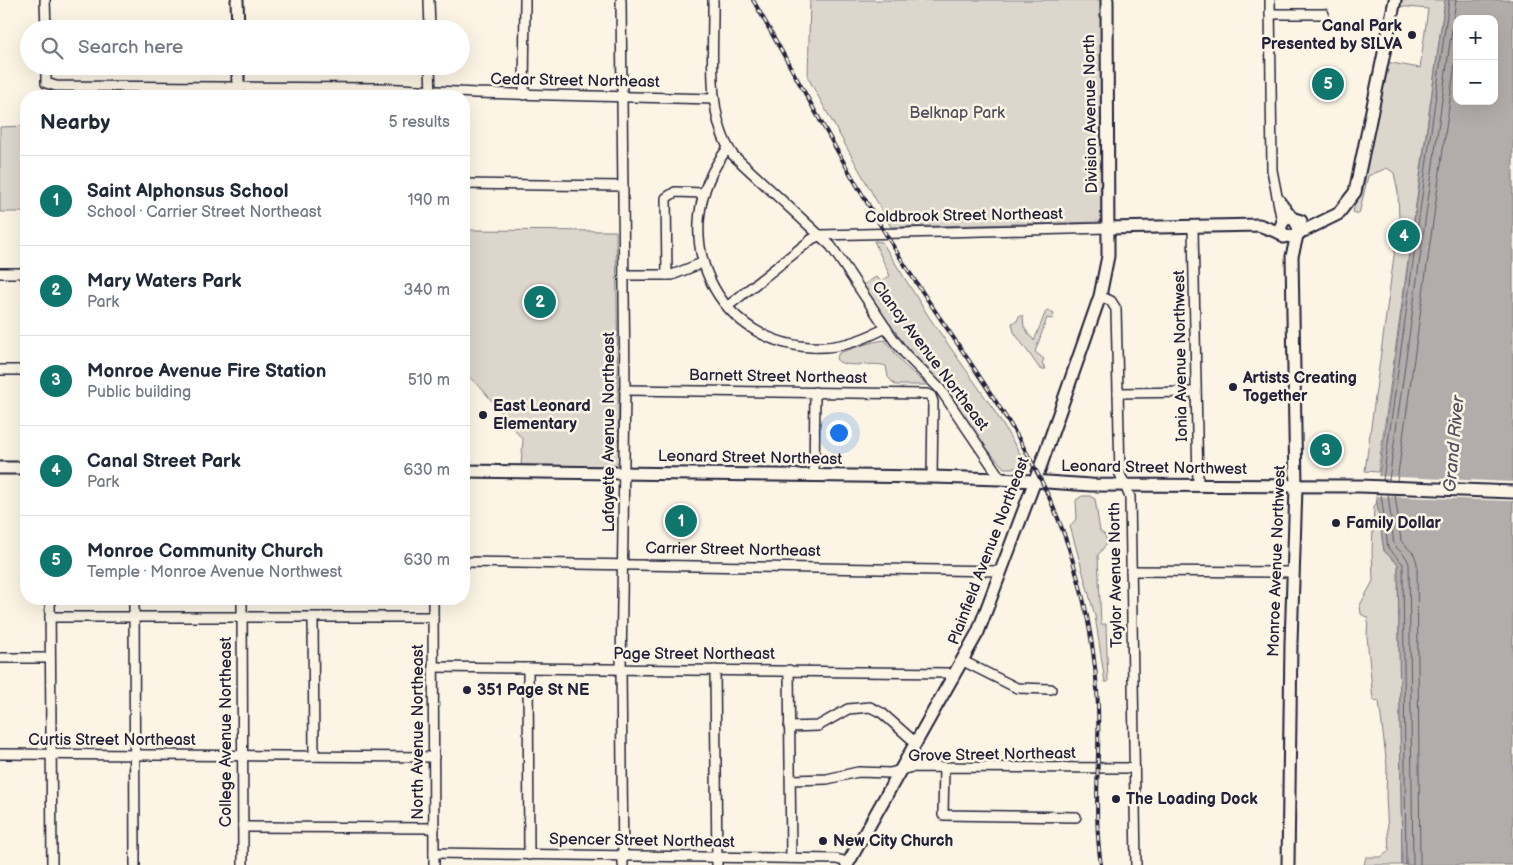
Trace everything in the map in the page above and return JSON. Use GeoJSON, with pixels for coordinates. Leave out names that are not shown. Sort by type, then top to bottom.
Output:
{"type":"FeatureCollection","features":[{"type":"Feature","properties":{"kind":"main road"},"geometry":{"type":"LineString","coordinates":[[237,0],[238,20]]}},
{"type":"Feature","properties":{"kind":"main road","name":"Division Avenue North"},"geometry":{"type":"LineString","coordinates":[[1107,0],[1108,228]]}},
{"type":"Feature","properties":{"kind":"main road"},"geometry":{"type":"LineString","coordinates":[[1349,200],[1390,0]]}},
{"type":"Feature","properties":{"kind":"main road"},"geometry":{"type":"LineString","coordinates":[[1258,225],[1289,237],[1340,213],[1355,192],[1396,0]]}},
{"type":"Feature","properties":{"kind":"main road"},"geometry":{"type":"LineString","coordinates":[[238,75],[238,90]]}},
{"type":"Feature","properties":{"kind":"main road"},"geometry":{"type":"LineString","coordinates":[[1108,228],[1258,225],[1288,220],[1320,221]]}},
{"type":"Feature","properties":{"kind":"main road"},"geometry":{"type":"LineString","coordinates":[[1288,220],[1299,226],[1297,234]]}},
{"type":"Feature","properties":{"kind":"main road","name":"Monroe Avenue Northwest"},"geometry":{"type":"LineString","coordinates":[[1288,220],[1280,228],[1292,257]]}},
{"type":"Feature","properties":{"kind":"main road","name":"Plainfield Avenue Northeast"},"geometry":{"type":"LineString","coordinates":[[848,864],[978,632],[1035,482],[1100,296],[1107,268],[1108,228]]}},
{"type":"Feature","properties":{"kind":"main road","name":"Monroe Avenue Northwest"},"geometry":{"type":"LineString","coordinates":[[1288,865],[1292,572],[1296,486],[1292,257],[1297,234]]}},
{"type":"Feature","properties":{"kind":"main road"},"geometry":{"type":"LineString","coordinates":[[0,468],[20,468]]}},
{"type":"Feature","properties":{"kind":"main road","name":"Leonard Street Northeast"},"geometry":{"type":"LineString","coordinates":[[470,471],[1001,478],[1035,482]]}},
{"type":"Feature","properties":{"kind":"main road","name":"Leonard Street Northwest"},"geometry":{"type":"LineString","coordinates":[[1035,482],[1125,485],[1376,486],[1513,492]]}},
{"type":"Feature","properties":{"kind":"street"},"geometry":{"type":"LineString","coordinates":[[45,0],[46,20]]}},
{"type":"Feature","properties":{"kind":"street"},"geometry":{"type":"LineString","coordinates":[[429,0],[430,20]]}},
{"type":"Feature","properties":{"kind":"street"},"geometry":{"type":"LineString","coordinates":[[524,95],[525,0]]}},
{"type":"Feature","properties":{"kind":"street","name":"Lafayette Avenue Northeast"},"geometry":{"type":"LineString","coordinates":[[621,0],[625,390],[621,669],[623,865]]}},
{"type":"Feature","properties":{"kind":"street","name":"Clancy Avenue Northeast"},"geometry":{"type":"LineString","coordinates":[[713,0],[714,99],[718,124],[728,148],[821,235],[907,356],[940,389],[1001,478]]}},
{"type":"Feature","properties":{"kind":"street"},"geometry":{"type":"LineString","coordinates":[[1270,0],[1272,170],[1278,198],[1288,220]]}},
{"type":"Feature","properties":{"kind":"street"},"geometry":{"type":"LineString","coordinates":[[1270,14],[1324,14]]}},
{"type":"Feature","properties":{"kind":"street","name":"Cedar Street Northeast"},"geometry":{"type":"LineString","coordinates":[[46,75],[46,82],[52,86],[170,90]]}},
{"type":"Feature","properties":{"kind":"street"},"geometry":{"type":"LineString","coordinates":[[430,75],[431,90]]}},
{"type":"Feature","properties":{"kind":"street","name":"Cedar Street Northeast"},"geometry":{"type":"LineString","coordinates":[[310,90],[381,88],[398,90]]}},
{"type":"Feature","properties":{"kind":"street","name":"Cedar Street Northeast"},"geometry":{"type":"LineString","coordinates":[[470,94],[714,99]]}},
{"type":"Feature","properties":{"kind":"street"},"geometry":{"type":"LineString","coordinates":[[728,148],[711,175],[704,193],[698,234],[702,263],[715,290],[728,306],[744,321],[760,331],[786,342],[805,346],[824,347],[846,344],[886,328]]}},
{"type":"Feature","properties":{"kind":"street"},"geometry":{"type":"LineString","coordinates":[[470,184],[623,186]]}},
{"type":"Feature","properties":{"kind":"street"},"geometry":{"type":"LineString","coordinates":[[667,275],[666,198],[675,192],[704,193]]}},
{"type":"Feature","properties":{"kind":"street","name":"Ionia Avenue Northwest"},"geometry":{"type":"LineString","coordinates":[[1193,226],[1198,485]]}},
{"type":"Feature","properties":{"kind":"street","name":"Coldbrook Street Northeast"},"geometry":{"type":"LineString","coordinates":[[821,235],[1108,228]]}},
{"type":"Feature","properties":{"kind":"street"},"geometry":{"type":"LineString","coordinates":[[728,306],[812,239],[821,235]]}},
{"type":"Feature","properties":{"kind":"street"},"geometry":{"type":"LineString","coordinates":[[624,275],[667,275],[702,263]]}},
{"type":"Feature","properties":{"kind":"street"},"geometry":{"type":"LineString","coordinates":[[0,273],[20,273]]}},
{"type":"Feature","properties":{"kind":"street","name":"Taylor Avenue North"},"geometry":{"type":"LineString","coordinates":[[1100,296],[1109,300],[1115,306],[1120,474],[1130,497],[1136,865]]}},
{"type":"Feature","properties":{"kind":"street"},"geometry":{"type":"LineString","coordinates":[[0,370],[20,370]]}},
{"type":"Feature","properties":{"kind":"street","name":"Barnett Street Northeast"},"geometry":{"type":"LineString","coordinates":[[625,390],[921,394],[931,396],[933,402],[932,477]]}},
{"type":"Feature","properties":{"kind":"street"},"geometry":{"type":"LineString","coordinates":[[814,475],[815,392]]}},
{"type":"Feature","properties":{"kind":"street"},"geometry":{"type":"LineString","coordinates":[[1118,393],[1196,392]]}},
{"type":"Feature","properties":{"kind":"street","name":"Carrier Street Northeast"},"geometry":{"type":"LineString","coordinates":[[470,562],[1001,570]]}},
{"type":"Feature","properties":{"kind":"street"},"geometry":{"type":"LineString","coordinates":[[1131,571],[1292,572]]}},
{"type":"Feature","properties":{"kind":"street"},"geometry":{"type":"LineString","coordinates":[[50,605],[52,865]]}},
{"type":"Feature","properties":{"kind":"street"},"geometry":{"type":"LineString","coordinates":[[134,605],[135,865]]}},
{"type":"Feature","properties":{"kind":"street","name":"College Avenue Northeast"},"geometry":{"type":"LineString","coordinates":[[242,605],[243,865]]}},
{"type":"Feature","properties":{"kind":"street","name":"North Avenue Northeast"},"geometry":{"type":"LineString","coordinates":[[433,605],[434,865]]}},
{"type":"Feature","properties":{"kind":"street"},"geometry":{"type":"LineString","coordinates":[[50,617],[433,617]]}},
{"type":"Feature","properties":{"kind":"street"},"geometry":{"type":"LineString","coordinates":[[313,618],[314,756]]}},
{"type":"Feature","properties":{"kind":"street"},"geometry":{"type":"LineString","coordinates":[[0,658],[50,658]]}},
{"type":"Feature","properties":{"kind":"street"},"geometry":{"type":"LineString","coordinates":[[963,661],[1017,688],[1051,689]]}},
{"type":"Feature","properties":{"kind":"street","name":"Page Street Northeast"},"geometry":{"type":"LineString","coordinates":[[433,666],[947,673],[954,677]]}},
{"type":"Feature","properties":{"kind":"street"},"geometry":{"type":"LineString","coordinates":[[528,668],[528,855]]}},
{"type":"Feature","properties":{"kind":"street"},"geometry":{"type":"LineString","coordinates":[[715,670],[717,861]]}},
{"type":"Feature","properties":{"kind":"street"},"geometry":{"type":"LineString","coordinates":[[789,670],[791,858]]}},
{"type":"Feature","properties":{"kind":"street"},"geometry":{"type":"LineString","coordinates":[[789,727],[818,726],[848,709],[870,707],[882,713],[916,743]]}},
{"type":"Feature","properties":{"kind":"street","name":"Curtis Street Northeast"},"geometry":{"type":"LineString","coordinates":[[0,754],[434,757]]}},
{"type":"Feature","properties":{"kind":"street","name":"Grove Street Northeast"},"geometry":{"type":"LineString","coordinates":[[791,780],[818,780],[858,772],[890,773],[912,767],[1134,768]]}},
{"type":"Feature","properties":{"kind":"street"},"geometry":{"type":"LineString","coordinates":[[944,767],[943,815],[1076,817]]}},
{"type":"Feature","properties":{"kind":"street"},"geometry":{"type":"LineString","coordinates":[[242,827],[434,828]]}},
{"type":"Feature","properties":{"kind":"street","name":"Spencer Street Northeast"},"geometry":{"type":"LineString","coordinates":[[434,853],[623,855],[717,861],[791,858],[836,859],[848,864]]}},
{"type":"Feature","properties":{"kind":"green space","name":"Belknap Park"},"geometry":{"type":"Polygon","coordinates":[[[810,0],[1101,0],[1101,222],[891,227],[808,78],[810,0]]]}},
{"type":"Feature","properties":{"kind":"green space"},"geometry":{"type":"Polygon","coordinates":[[[1399,0],[1445,0],[1378,472],[1365,471],[1399,219],[1398,192],[1394,173],[1387,168],[1368,176],[1359,214],[1353,212],[1386,62],[1420,68],[1428,9],[1398,6],[1399,0]]]}},
{"type":"Feature","properties":{"kind":"green space"},"geometry":{"type":"Polygon","coordinates":[[[20,126],[20,212],[0,212],[0,127],[20,126]]]}},
{"type":"Feature","properties":{"kind":"green space"},"geometry":{"type":"Polygon","coordinates":[[[470,230],[616,231],[619,460],[615,466],[521,465],[523,440],[483,390],[470,378],[470,230]]]}},
{"type":"Feature","properties":{"kind":"green space"},"geometry":{"type":"Polygon","coordinates":[[[874,241],[882,242],[929,317],[992,407],[1027,465],[1029,465],[1027,468],[1004,468],[983,444],[943,385],[901,342],[863,285],[876,277],[881,281],[890,276],[874,241]]]}},
{"type":"Feature","properties":{"kind":"green space"},"geometry":{"type":"Polygon","coordinates":[[[1048,310],[1054,314],[1052,319],[1047,318],[1035,352],[1044,359],[1042,363],[1046,369],[1040,369],[1014,332],[1012,323],[1017,321],[1019,316],[1023,316],[1024,327],[1034,341],[1048,310]]]}},
{"type":"Feature","properties":{"kind":"green space"},"geometry":{"type":"Polygon","coordinates":[[[885,340],[903,364],[927,385],[895,385],[888,377],[886,366],[874,364],[852,365],[836,359],[839,353],[885,340]]]}},
{"type":"Feature","properties":{"kind":"green space"},"geometry":{"type":"Polygon","coordinates":[[[1082,496],[1090,496],[1095,499],[1100,531],[1105,535],[1107,543],[1098,555],[1101,624],[1106,624],[1108,682],[1105,682],[1095,616],[1070,526],[1077,518],[1076,500],[1082,496]]]}},
{"type":"Feature","properties":{"kind":"green space"},"geometry":{"type":"Polygon","coordinates":[[[1377,502],[1384,551],[1398,564],[1402,865],[1364,865],[1366,857],[1381,857],[1389,851],[1386,797],[1387,766],[1379,701],[1373,700],[1367,636],[1368,618],[1361,614],[1360,605],[1373,581],[1374,507],[1377,502]]]}},
{"type":"Feature","properties":{"kind":"water","name":"Grand River"},"geometry":{"type":"Polygon","coordinates":[[[1445,0],[1513,0],[1513,865],[1402,865],[1398,564],[1384,551],[1376,496],[1445,0]]]}},
{"type":"Feature","properties":{"kind":"pier"},"geometry":{"type":"Polygon","coordinates":[[[1377,476],[1513,482],[1513,501],[1376,496],[1377,476]]]}},
{"type":"Feature","properties":{"kind":"railway"},"geometry":{"type":"LineString","coordinates":[[753,0],[848,170],[908,270],[1003,412],[1043,485],[1060,524],[1074,565],[1083,600],[1095,671],[1098,707],[1097,825],[1101,865]]}},
{"type":"Feature","properties":{"kind":"place","name":"Canal Park Presented by SILVA"},"geometry":{"type":"Point","coordinates":[1412,35]}},
{"type":"Feature","properties":{"kind":"place","name":"Monroe Community Church"},"geometry":{"type":"Point","coordinates":[1328,84]}},
{"type":"Feature","properties":{"kind":"place","name":"Canal Street Park"},"geometry":{"type":"Point","coordinates":[1404,236]}},
{"type":"Feature","properties":{"kind":"place","name":"Mary Waters Park"},"geometry":{"type":"Point","coordinates":[540,302]}},
{"type":"Feature","properties":{"kind":"place","name":"Artists Creating Together"},"geometry":{"type":"Point","coordinates":[1233,387]}},
{"type":"Feature","properties":{"kind":"place","name":"East Leonard Elementary"},"geometry":{"type":"Point","coordinates":[483,415]}},
{"type":"Feature","properties":{"kind":"place","name":"Monroe Avenue Fire Station"},"geometry":{"type":"Point","coordinates":[1326,450]}},
{"type":"Feature","properties":{"kind":"place","name":"Saint Alphonsus School"},"geometry":{"type":"Point","coordinates":[681,521]}},
{"type":"Feature","properties":{"kind":"place","name":"Family Dollar"},"geometry":{"type":"Point","coordinates":[1336,523]}},
{"type":"Feature","properties":{"kind":"place","name":"351 Page St NE"},"geometry":{"type":"Point","coordinates":[467,690]}},
{"type":"Feature","properties":{"kind":"place","name":"The Loading Dock"},"geometry":{"type":"Point","coordinates":[1116,799]}},
{"type":"Feature","properties":{"kind":"place","name":"New City Church"},"geometry":{"type":"Point","coordinates":[823,841]}}]}
